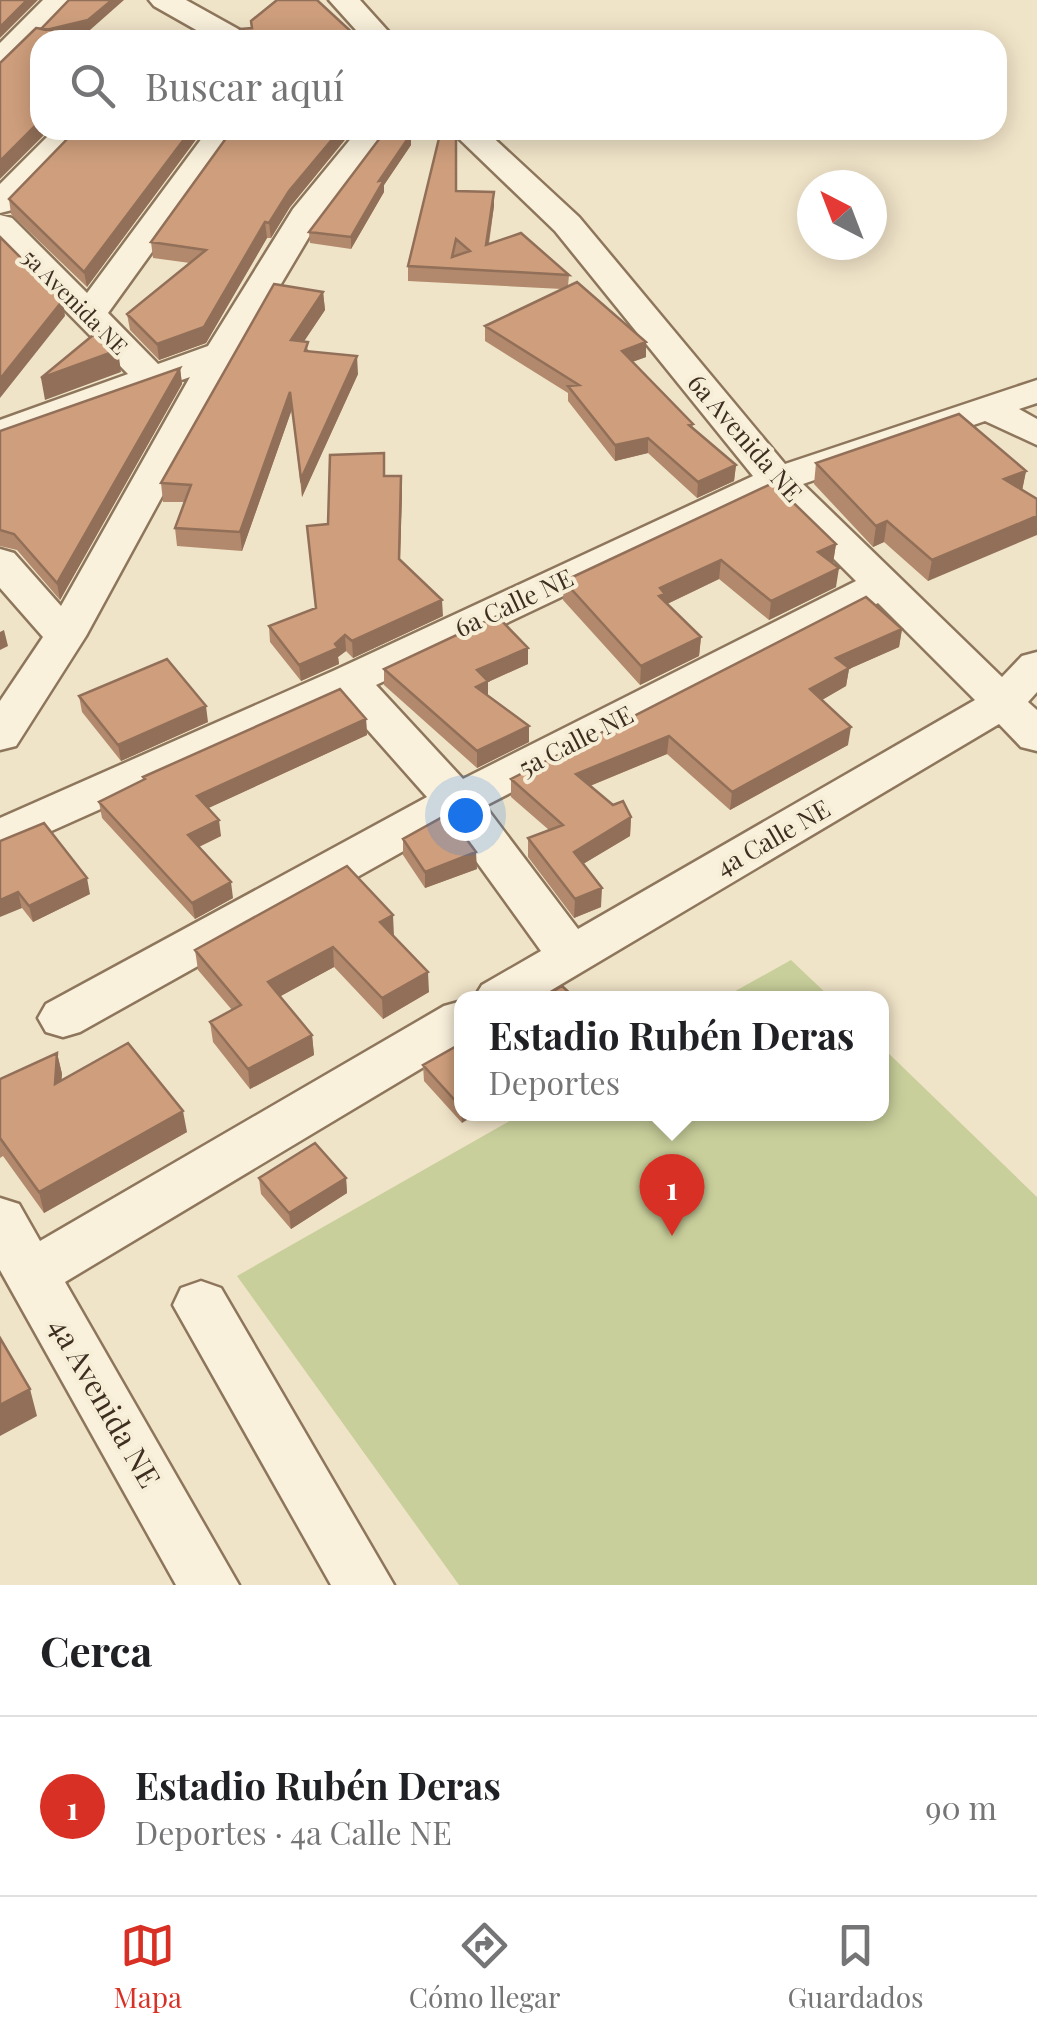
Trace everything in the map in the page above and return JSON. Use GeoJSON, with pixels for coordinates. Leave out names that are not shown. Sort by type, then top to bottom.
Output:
{"type":"FeatureCollection","features":[{"type":"Feature","properties":{"kind":"street"},"geometry":{"type":"LineString","coordinates":[[0,60],[60,0]]}},
{"type":"Feature","properties":{"kind":"street"},"geometry":{"type":"LineString","coordinates":[[344,0],[372,30]]}},
{"type":"Feature","properties":{"kind":"street"},"geometry":{"type":"LineString","coordinates":[[174,14],[212,30]]}},
{"type":"Feature","properties":{"kind":"street"},"geometry":{"type":"LineString","coordinates":[[0,203],[62,140]]}},
{"type":"Feature","properties":{"kind":"street"},"geometry":{"type":"LineString","coordinates":[[88,316],[217,140]]}},
{"type":"Feature","properties":{"kind":"street"},"geometry":{"type":"LineString","coordinates":[[0,735],[65,636],[222,353],[305,216],[367,140]]}},
{"type":"Feature","properties":{"kind":"street","name":"6a Avenida NE"},"geometry":{"type":"LineString","coordinates":[[477,140],[567,224],[777,480],[1037,736]]}},
{"type":"Feature","properties":{"kind":"street","name":"5a Avenida NE"},"geometry":{"type":"LineString","coordinates":[[0,226],[152,378]]}},
{"type":"Feature","properties":{"kind":"street"},"geometry":{"type":"LineString","coordinates":[[0,433],[222,353]]}},
{"type":"Feature","properties":{"kind":"street","name":"6a Calle NE"},"geometry":{"type":"LineString","coordinates":[[0,837],[777,480],[1037,391]]}},
{"type":"Feature","properties":{"kind":"street"},"geometry":{"type":"LineString","coordinates":[[987,407],[1037,434]]}},
{"type":"Feature","properties":{"kind":"street"},"geometry":{"type":"LineString","coordinates":[[0,562],[65,636]]}},
{"type":"Feature","properties":{"kind":"street","name":"5a Calle NE"},"geometry":{"type":"LineString","coordinates":[[64,1018],[456,801],[880,584]]}},
{"type":"Feature","properties":{"kind":"street","name":"4a Calle NE"},"geometry":{"type":"LineString","coordinates":[[511,991],[1002,703],[1028,671],[1037,666]]}},
{"type":"Feature","properties":{"kind":"street"},"geometry":{"type":"LineString","coordinates":[[348,680],[456,801],[572,956]]}},
{"type":"Feature","properties":{"kind":"street"},"geometry":{"type":"LineString","coordinates":[[30,1274],[454,1025]]}},
{"type":"Feature","properties":{"kind":"street","name":"4a Avenida NE"},"geometry":{"type":"LineString","coordinates":[[0,1220],[208,1585]]}},
{"type":"Feature","properties":{"kind":"street"},"geometry":{"type":"LineString","coordinates":[[201,1305],[364,1585]]}},
{"type":"Feature","properties":{"kind":"green space"},"geometry":{"type":"Polygon","coordinates":[[[791,960],[824,991],[736,991],[791,960]]]}},
{"type":"Feature","properties":{"kind":"green space"},"geometry":{"type":"Polygon","coordinates":[[[889,1054],[1037,1197],[1037,1585],[459,1585],[237,1276],[510,1121],[889,1121],[889,1054]]]}},
{"type":"Feature","properties":{"kind":"building"},"geometry":{"type":"Polygon","coordinates":[[[0,0],[27,0],[0,27],[0,0]]]}},
{"type":"Feature","properties":{"kind":"building"},"geometry":{"type":"Polygon","coordinates":[[[69,0],[112,0],[88,20],[41,29],[69,0]]]}},
{"type":"Feature","properties":{"kind":"building"},"geometry":{"type":"Polygon","coordinates":[[[277,0],[317,0],[349,30],[240,29],[252,28],[251,21],[277,0]]]}},
{"type":"Feature","properties":{"kind":"building"},"geometry":{"type":"Polygon","coordinates":[[[30,34],[30,131],[0,161],[0,63],[30,34]]]}},
{"type":"Feature","properties":{"kind":"building"},"geometry":{"type":"Polygon","coordinates":[[[66,140],[183,140],[84,272],[9,199],[66,140]]]}},
{"type":"Feature","properties":{"kind":"building"},"geometry":{"type":"Polygon","coordinates":[[[225,140],[332,140],[289,191],[269,223],[265,222],[204,327],[157,344],[127,314],[206,250],[151,242],[225,140]]]}},
{"type":"Feature","properties":{"kind":"building"},"geometry":{"type":"Polygon","coordinates":[[[378,140],[407,140],[379,181],[384,180],[351,237],[309,232],[378,140]]]}},
{"type":"Feature","properties":{"kind":"building"},"geometry":{"type":"Polygon","coordinates":[[[439,140],[456,140],[456,191],[494,192],[486,245],[521,233],[569,275],[408,266],[439,140]],[[456,239],[452,257],[470,251],[456,239]]]}},
{"type":"Feature","properties":{"kind":"building"},"geometry":{"type":"Polygon","coordinates":[[[0,237],[63,300],[0,379],[0,237]]]}},
{"type":"Feature","properties":{"kind":"building"},"geometry":{"type":"Polygon","coordinates":[[[577,282],[646,342],[622,351],[693,424],[689,425],[736,465],[698,482],[648,438],[615,445],[568,386],[579,385],[485,326],[577,282]]]}},
{"type":"Feature","properties":{"kind":"building"},"geometry":{"type":"Polygon","coordinates":[[[274,284],[323,292],[291,340],[308,342],[305,351],[357,356],[301,479],[290,392],[240,532],[175,528],[191,485],[161,483],[274,284]]]}},
{"type":"Feature","properties":{"kind":"building"},"geometry":{"type":"Polygon","coordinates":[[[98,331],[118,350],[41,378],[98,331]]]}},
{"type":"Feature","properties":{"kind":"building"},"geometry":{"type":"Polygon","coordinates":[[[180,368],[57,583],[14,534],[0,530],[0,431],[180,368]]]}},
{"type":"Feature","properties":{"kind":"building"},"geometry":{"type":"Polygon","coordinates":[[[959,414],[1026,471],[1004,479],[1037,499],[1037,516],[932,560],[887,521],[876,526],[816,463],[959,414]]]}},
{"type":"Feature","properties":{"kind":"building"},"geometry":{"type":"Polygon","coordinates":[[[384,453],[384,476],[401,476],[399,559],[442,600],[352,641],[345,635],[335,644],[338,648],[299,665],[269,626],[316,608],[307,526],[328,524],[330,455],[384,453]]]}},
{"type":"Feature","properties":{"kind":"building"},"geometry":{"type":"Polygon","coordinates":[[[773,483],[836,544],[818,552],[839,568],[771,601],[721,560],[660,588],[665,594],[659,596],[701,637],[641,666],[564,581],[773,483]]]}},
{"type":"Feature","properties":{"kind":"building"},"geometry":{"type":"Polygon","coordinates":[[[866,597],[902,629],[836,658],[849,668],[810,689],[851,727],[732,792],[669,736],[576,774],[613,805],[623,801],[631,817],[574,852],[602,888],[575,899],[528,838],[563,825],[511,779],[866,597]]]}},
{"type":"Feature","properties":{"kind":"building"},"geometry":{"type":"Polygon","coordinates":[[[497,616],[528,648],[477,670],[488,681],[476,687],[529,726],[477,751],[384,669],[497,616]]]}},
{"type":"Feature","properties":{"kind":"building"},"geometry":{"type":"Polygon","coordinates":[[[167,659],[206,706],[118,745],[79,696],[167,659]]]}},
{"type":"Feature","properties":{"kind":"building"},"geometry":{"type":"Polygon","coordinates":[[[340,689],[366,719],[197,796],[219,820],[188,835],[231,882],[192,903],[99,802],[143,777],[340,689]]]}},
{"type":"Feature","properties":{"kind":"building"},"geometry":{"type":"Polygon","coordinates":[[[448,814],[476,852],[425,872],[403,839],[448,814]]]}},
{"type":"Feature","properties":{"kind":"building"},"geometry":{"type":"Polygon","coordinates":[[[44,823],[87,878],[29,906],[18,892],[0,900],[0,841],[44,823]]]}},
{"type":"Feature","properties":{"kind":"building"},"geometry":{"type":"Polygon","coordinates":[[[347,866],[393,915],[380,922],[428,972],[382,998],[333,947],[268,982],[312,1035],[248,1069],[210,1022],[241,1005],[195,950],[347,866]]]}},
{"type":"Feature","properties":{"kind":"building"},"geometry":{"type":"Polygon","coordinates":[[[128,1043],[183,1111],[39,1192],[0,1138],[0,1079],[57,1053],[55,1084],[128,1043]]]}},
{"type":"Feature","properties":{"kind":"building"},"geometry":{"type":"Polygon","coordinates":[[[454,1048],[454,1099],[423,1065],[454,1048]]]}},
{"type":"Feature","properties":{"kind":"building"},"geometry":{"type":"Polygon","coordinates":[[[315,1143],[346,1178],[289,1213],[259,1178],[315,1143]]]}},
{"type":"Feature","properties":{"kind":"building"},"geometry":{"type":"Polygon","coordinates":[[[0,1338],[30,1389],[0,1405],[0,1338]]]}},
{"type":"Feature","properties":{"kind":"place","name":"Estadio Rubén Deras"},"geometry":{"type":"Point","coordinates":[672,1236]}}]}
